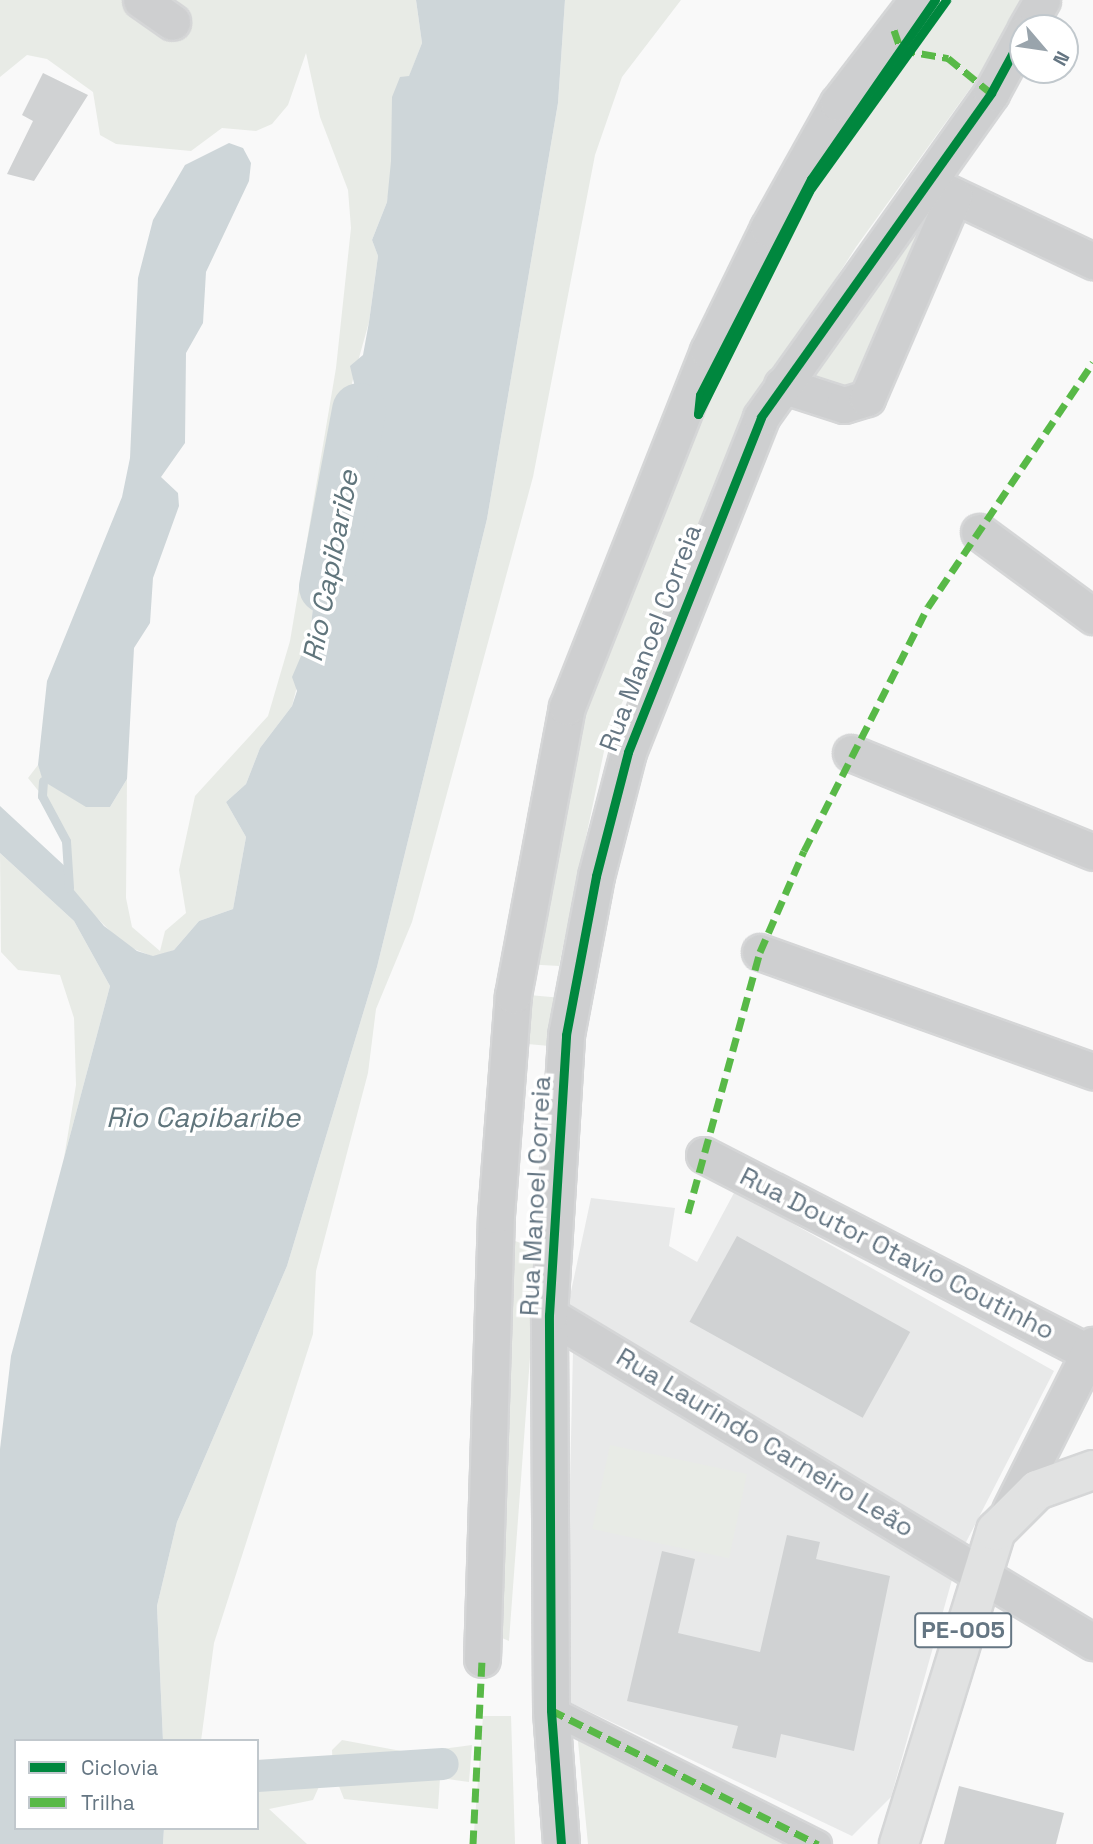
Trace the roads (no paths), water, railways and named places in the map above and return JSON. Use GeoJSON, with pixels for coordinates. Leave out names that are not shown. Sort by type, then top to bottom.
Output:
{"type":"FeatureCollection","features":[{"type":"Feature","properties":{"kind":"main road","name":"PE-005"},"geometry":{"type":"LineString","coordinates":[[899,1844],[981,1572],[1010,1510],[1037,1490],[1093,1470]]}},
{"type":"Feature","properties":{"kind":"street"},"geometry":{"type":"LineString","coordinates":[[141,0],[172,22]]}},
{"type":"Feature","properties":{"kind":"street"},"geometry":{"type":"LineString","coordinates":[[482,1660],[496,1215],[513,995],[567,707],[708,351],[762,240],[838,103],[917,0]]}},
{"type":"Feature","properties":{"kind":"street","name":"Rua Manoel Correia"},"geometry":{"type":"LineString","coordinates":[[561,1844],[551,1710],[549,1315],[566,1035],[596,876],[628,752],[745,454],[782,385],[941,190],[1009,61]]}},
{"type":"Feature","properties":{"kind":"street"},"geometry":{"type":"LineString","coordinates":[[782,385],[844,405],[867,398],[941,190],[1093,261]]}},
{"type":"Feature","properties":{"kind":"street"},"geometry":{"type":"LineString","coordinates":[[979,532],[1093,616]]}},
{"type":"Feature","properties":{"kind":"street"},"geometry":{"type":"LineString","coordinates":[[851,753],[1093,852]]}},
{"type":"Feature","properties":{"kind":"street"},"geometry":{"type":"LineString","coordinates":[[760,952],[1093,1071]]}},
{"type":"Feature","properties":{"kind":"street","name":"Rua Doutor Otavio Coutinho"},"geometry":{"type":"LineString","coordinates":[[704,1155],[1091,1349]]}},
{"type":"Feature","properties":{"kind":"street","name":"Rua Laurindo Carneiro Leão"},"geometry":{"type":"LineString","coordinates":[[549,1315],[981,1572],[1093,1642]]}},
{"type":"Feature","properties":{"kind":"street"},"geometry":{"type":"LineString","coordinates":[[1010,1510],[1091,1349]]}},
{"type":"Feature","properties":{"kind":"street"},"geometry":{"type":"LineString","coordinates":[[551,1710],[818,1844]]}},
{"type":"Feature","properties":{"kind":"water"},"geometry":{"type":"Polygon","coordinates":[[[416,0],[565,0],[558,103],[487,519],[377,967],[287,1266],[177,1522],[157,1606],[163,1739],[14,1739],[14,1830],[164,1830],[163,1844],[0,1844],[0,1449],[11,1356],[110,986],[74,921],[0,853],[0,806],[69,870],[68,883],[104,926],[137,951],[153,956],[174,950],[199,921],[233,909],[246,837],[226,802],[246,784],[260,748],[292,706],[297,691],[292,677],[310,635],[322,524],[352,507],[334,451],[341,428],[349,429],[357,396],[350,366],[363,355],[369,322],[378,256],[372,240],[387,202],[392,97],[400,77],[409,76],[422,43],[416,0]]]}},
{"type":"Feature","properties":{"kind":"water"},"geometry":{"type":"Polygon","coordinates":[[[229,143],[243,148],[251,163],[249,181],[206,272],[203,323],[186,353],[185,443],[161,477],[178,493],[179,506],[153,578],[150,623],[134,648],[127,779],[110,807],[86,807],[43,781],[38,765],[47,681],[122,497],[130,458],[138,278],[153,220],[185,165],[229,143]]]}},
{"type":"Feature","properties":{"kind":"waterway","name":"Rio Capibaribe"},"geometry":{"type":"LineString","coordinates":[[326,587],[359,410]]}},
{"type":"Feature","properties":{"kind":"waterway"},"geometry":{"type":"LineString","coordinates":[[43,781],[42,796],[66,841],[69,888]]}},
{"type":"Feature","properties":{"kind":"waterway"},"geometry":{"type":"LineString","coordinates":[[259,1776],[443,1764]]}}]}
